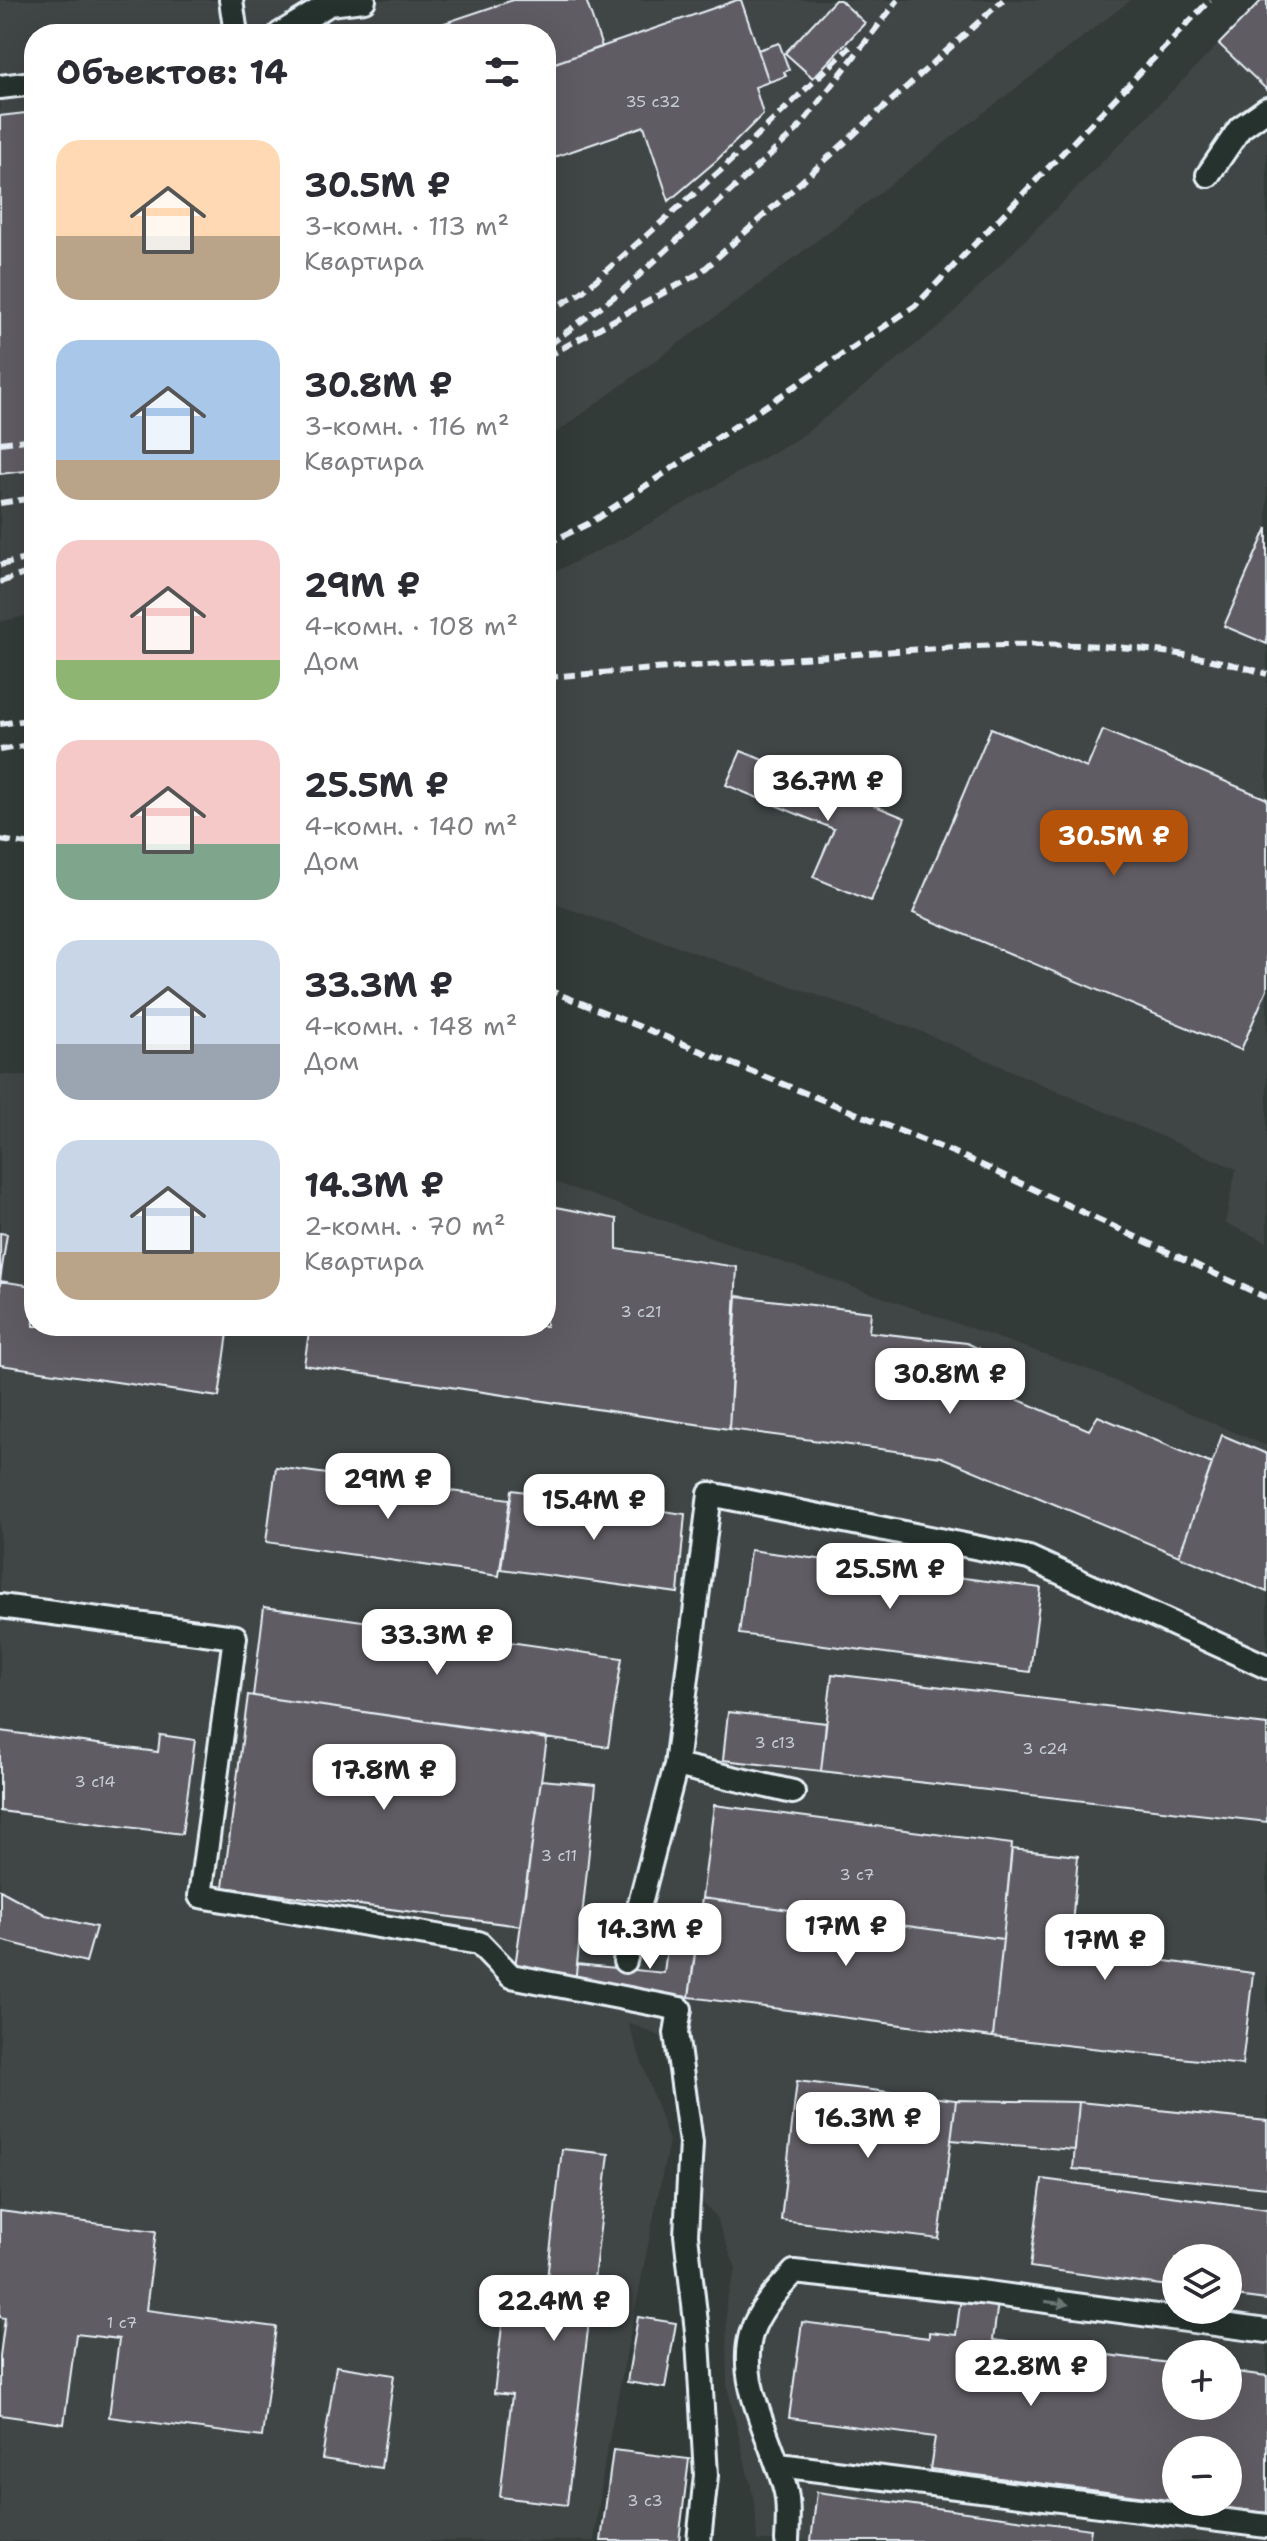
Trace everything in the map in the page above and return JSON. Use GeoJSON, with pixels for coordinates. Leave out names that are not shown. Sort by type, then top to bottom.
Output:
{"type":"FeatureCollection","features":[{"type":"Feature","properties":{"kind":"lane"},"geometry":{"type":"LineString","coordinates":[[231,0],[235,24]]}},
{"type":"Feature","properties":{"kind":"lane"},"geometry":{"type":"LineString","coordinates":[[296,24],[329,4],[364,0]]}},
{"type":"Feature","properties":{"kind":"lane"},"geometry":{"type":"LineString","coordinates":[[0,87],[24,84]]}},
{"type":"Feature","properties":{"kind":"lane"},"geometry":{"type":"LineString","coordinates":[[1208,175],[1240,128],[1267,109]]}},
{"type":"Feature","properties":{"kind":"lane"},"geometry":{"type":"LineString","coordinates":[[625,1961],[676,1765],[710,1494],[1029,1558],[1267,1667]]}},
{"type":"Feature","properties":{"kind":"lane"},"geometry":{"type":"LineString","coordinates":[[0,1606],[235,1637],[200,1896],[479,1943],[511,1976],[680,2009],[676,2033],[691,2143],[686,2235],[698,2340],[706,2475],[699,2541]]}},
{"type":"Feature","properties":{"kind":"lane"},"geometry":{"type":"LineString","coordinates":[[676,1765],[793,1792]]}},
{"type":"Feature","properties":{"kind":"lane"},"geometry":{"type":"LineString","coordinates":[[787,2541],[787,2496],[752,2390],[747,2361],[752,2331],[768,2301],[794,2272],[980,2292],[1267,2331]]}},
{"type":"Feature","properties":{"kind":"lane"},"geometry":{"type":"LineString","coordinates":[[779,2465],[1267,2526]]}},
{"type":"Feature","properties":{"kind":"shaded area"},"geometry":{"type":"Polygon","coordinates":[[[0,0],[1131,0],[763,282],[556,432],[556,24],[24,24],[24,616],[0,622],[0,0]]]}},
{"type":"Feature","properties":{"kind":"shaded area"},"geometry":{"type":"Polygon","coordinates":[[[1262,0],[1267,0],[1267,1242],[1225,1223],[1236,1169],[920,1031],[556,904],[556,571],[622,539],[802,436],[944,322],[1262,0]]]}},
{"type":"Feature","properties":{"kind":"shaded area"},"geometry":{"type":"Polygon","coordinates":[[[0,1074],[24,1076],[24,1336],[556,1336],[556,1183],[1087,1369],[1267,1446],[1267,2541],[757,2541],[755,2505],[727,2386],[726,2301],[736,2269],[715,2215],[695,2196],[692,2051],[628,2022],[669,2141],[605,2460],[594,2541],[0,2541],[0,1074]]]}},
{"type":"Feature","properties":{"kind":"building"},"geometry":{"type":"Polygon","coordinates":[[[513,0],[586,0],[602,47],[556,63],[556,24],[442,24],[513,0]]]}},
{"type":"Feature","properties":{"kind":"building"},"geometry":{"type":"Polygon","coordinates":[[[741,0],[769,82],[755,87],[763,114],[716,161],[669,201],[644,126],[556,157],[556,63],[741,0]]]}},
{"type":"Feature","properties":{"kind":"building"},"geometry":{"type":"Polygon","coordinates":[[[835,0],[840,0],[865,23],[813,78],[785,53],[835,0]]]}},
{"type":"Feature","properties":{"kind":"building"},"geometry":{"type":"Polygon","coordinates":[[[1262,0],[1267,0],[1267,90],[1219,44],[1262,0]]]}},
{"type":"Feature","properties":{"kind":"building"},"geometry":{"type":"Polygon","coordinates":[[[779,43],[789,70],[784,72],[786,76],[769,82],[758,50],[779,43]]]}},
{"type":"Feature","properties":{"kind":"building"},"geometry":{"type":"Polygon","coordinates":[[[24,113],[24,471],[0,474],[0,116],[24,113]]]}},
{"type":"Feature","properties":{"kind":"building"},"geometry":{"type":"Polygon","coordinates":[[[1267,528],[1267,644],[1224,626],[1267,528]]]}},
{"type":"Feature","properties":{"kind":"building"},"geometry":{"type":"Polygon","coordinates":[[[991,728],[1087,768],[1103,730],[1267,799],[1267,989],[1241,1050],[913,913],[991,728]]]}},
{"type":"Feature","properties":{"kind":"building"},"geometry":{"type":"Polygon","coordinates":[[[741,751],[905,818],[871,901],[813,877],[834,829],[726,785],[741,751]]]}},
{"type":"Feature","properties":{"kind":"building"},"geometry":{"type":"Polygon","coordinates":[[[556,1207],[617,1219],[617,1249],[737,1267],[729,1429],[304,1365],[308,1336],[556,1336],[556,1207]]]}},
{"type":"Feature","properties":{"kind":"building"},"geometry":{"type":"Polygon","coordinates":[[[0,1233],[7,1234],[0,1281],[0,1233]]]}},
{"type":"Feature","properties":{"kind":"building"},"geometry":{"type":"Polygon","coordinates":[[[0,1281],[24,1285],[24,1336],[228,1336],[219,1397],[0,1365],[0,1281]]]}},
{"type":"Feature","properties":{"kind":"building"},"geometry":{"type":"Polygon","coordinates":[[[737,1296],[871,1312],[869,1332],[967,1343],[1019,1368],[1007,1395],[1089,1430],[1098,1416],[1212,1464],[1179,1556],[941,1457],[729,1429],[737,1296]]]}},
{"type":"Feature","properties":{"kind":"building"},"geometry":{"type":"Polygon","coordinates":[[[1222,1435],[1267,1454],[1267,1592],[1179,1556],[1222,1435]]]}},
{"type":"Feature","properties":{"kind":"building"},"geometry":{"type":"Polygon","coordinates":[[[276,1467],[510,1499],[499,1576],[266,1542],[276,1467]]]}},
{"type":"Feature","properties":{"kind":"building"},"geometry":{"type":"Polygon","coordinates":[[[512,1490],[685,1514],[678,1593],[501,1569],[512,1490]]]}},
{"type":"Feature","properties":{"kind":"building"},"geometry":{"type":"Polygon","coordinates":[[[750,1550],[1041,1588],[1030,1672],[739,1634],[750,1550]]]}},
{"type":"Feature","properties":{"kind":"building"},"geometry":{"type":"Polygon","coordinates":[[[264,1607],[622,1658],[608,1747],[253,1696],[264,1607]]]}},
{"type":"Feature","properties":{"kind":"building"},"geometry":{"type":"Polygon","coordinates":[[[832,1674],[1267,1725],[1267,1822],[821,1771],[832,1674]]]}},
{"type":"Feature","properties":{"kind":"building"},"geometry":{"type":"Polygon","coordinates":[[[248,1695],[547,1739],[520,1926],[223,1887],[248,1695]]]}},
{"type":"Feature","properties":{"kind":"building"},"geometry":{"type":"Polygon","coordinates":[[[728,1712],[826,1723],[821,1771],[723,1760],[728,1712]]]}},
{"type":"Feature","properties":{"kind":"building"},"geometry":{"type":"Polygon","coordinates":[[[0,1731],[158,1752],[160,1735],[195,1740],[182,1834],[0,1811],[0,1731]]]}},
{"type":"Feature","properties":{"kind":"building"},"geometry":{"type":"Polygon","coordinates":[[[541,1780],[596,1785],[575,1983],[514,1974],[541,1780]]]}},
{"type":"Feature","properties":{"kind":"building"},"geometry":{"type":"Polygon","coordinates":[[[714,1805],[1012,1844],[1003,1939],[702,1898],[714,1805]]]}},
{"type":"Feature","properties":{"kind":"building"},"geometry":{"type":"Polygon","coordinates":[[[1012,1849],[1078,1856],[1070,1948],[1253,1973],[1242,2065],[993,2037],[1012,1849]]]}},
{"type":"Feature","properties":{"kind":"building"},"geometry":{"type":"Polygon","coordinates":[[[0,1890],[46,1915],[96,1927],[86,1962],[0,1940],[0,1890]]]}},
{"type":"Feature","properties":{"kind":"building"},"geometry":{"type":"Polygon","coordinates":[[[702,1898],[1003,1939],[993,2037],[689,1997],[702,1898]]]}},
{"type":"Feature","properties":{"kind":"building"},"geometry":{"type":"Polygon","coordinates":[[[669,1931],[698,1934],[689,1997],[575,1983],[577,1964],[664,1973],[669,1931]]]}},
{"type":"Feature","properties":{"kind":"building"},"geometry":{"type":"Polygon","coordinates":[[[797,2081],[956,2100],[939,2239],[781,2220],[797,2081]]]}},
{"type":"Feature","properties":{"kind":"building"},"geometry":{"type":"Polygon","coordinates":[[[956,2100],[1079,2102],[1075,2150],[951,2140],[956,2100]]]}},
{"type":"Feature","properties":{"kind":"building"},"geometry":{"type":"Polygon","coordinates":[[[1079,2102],[1267,2121],[1267,2188],[1073,2169],[1079,2102]]]}},
{"type":"Feature","properties":{"kind":"building"},"geometry":{"type":"Polygon","coordinates":[[[562,2149],[609,2154],[567,2505],[500,2497],[512,2395],[494,2393],[503,2318],[542,2322],[562,2149]]]}},
{"type":"Feature","properties":{"kind":"building"},"geometry":{"type":"Polygon","coordinates":[[[1042,2179],[1267,2209],[1267,2300],[1242,2297],[1242,2244],[1162,2244],[1162,2285],[1030,2267],[1042,2179]]]}},
{"type":"Feature","properties":{"kind":"building"},"geometry":{"type":"Polygon","coordinates":[[[0,2211],[156,2231],[146,2310],[276,2327],[262,2437],[109,2417],[119,2339],[76,2334],[64,2424],[0,2415],[0,2356],[5,2318],[0,2317],[0,2211]]]}},
{"type":"Feature","properties":{"kind":"building"},"geometry":{"type":"Polygon","coordinates":[[[961,2297],[998,2302],[993,2340],[1162,2362],[1162,2420],[1242,2420],[1242,2373],[1267,2376],[1267,2513],[1242,2510],[1242,2436],[1162,2436],[1162,2499],[930,2469],[935,2437],[789,2418],[802,2322],[929,2338],[929,2332],[956,2335],[961,2297]]]}},
{"type":"Feature","properties":{"kind":"building"},"geometry":{"type":"Polygon","coordinates":[[[638,2317],[676,2323],[665,2388],[627,2382],[638,2317]]]}},
{"type":"Feature","properties":{"kind":"building"},"geometry":{"type":"Polygon","coordinates":[[[336,2366],[394,2375],[381,2468],[322,2459],[336,2366]]]}},
{"type":"Feature","properties":{"kind":"building"},"geometry":{"type":"Polygon","coordinates":[[[613,2450],[689,2459],[679,2541],[601,2541],[613,2450]]]}},
{"type":"Feature","properties":{"kind":"building"},"geometry":{"type":"Polygon","coordinates":[[[817,2492],[1091,2529],[1089,2541],[811,2541],[817,2492]]]}},
{"type":"Feature","properties":{"kind":"railway"},"geometry":{"type":"LineString","coordinates":[[556,340],[623,290],[798,129],[898,0]]}},
{"type":"Feature","properties":{"kind":"railway"},"geometry":{"type":"LineString","coordinates":[[556,352],[700,273],[1003,0]]}},
{"type":"Feature","properties":{"kind":"railway"},"geometry":{"type":"LineString","coordinates":[[556,539],[590,523],[915,306],[1210,0]]}},
{"type":"Feature","properties":{"kind":"railway"},"geometry":{"type":"LineString","coordinates":[[556,307],[582,292],[720,171],[850,47]]}},
{"type":"Feature","properties":{"kind":"railway"},"geometry":{"type":"LineString","coordinates":[[0,443],[24,440]]}},
{"type":"Feature","properties":{"kind":"railway"},"geometry":{"type":"LineString","coordinates":[[0,503],[24,499]]}},
{"type":"Feature","properties":{"kind":"railway"},"geometry":{"type":"LineString","coordinates":[[0,565],[24,559]]}},
{"type":"Feature","properties":{"kind":"railway"},"geometry":{"type":"LineString","coordinates":[[0,582],[24,574]]}},
{"type":"Feature","properties":{"kind":"railway"},"geometry":{"type":"LineString","coordinates":[[556,676],[1004,645],[1110,647],[1163,652],[1267,674]]}},
{"type":"Feature","properties":{"kind":"railway"},"geometry":{"type":"LineString","coordinates":[[0,724],[24,720]]}},
{"type":"Feature","properties":{"kind":"railway"},"geometry":{"type":"LineString","coordinates":[[0,750],[24,746]]}},
{"type":"Feature","properties":{"kind":"railway"},"geometry":{"type":"LineString","coordinates":[[0,840],[24,844]]}},
{"type":"Feature","properties":{"kind":"railway"},"geometry":{"type":"LineString","coordinates":[[556,993],[960,1155],[1267,1298]]}}]}
